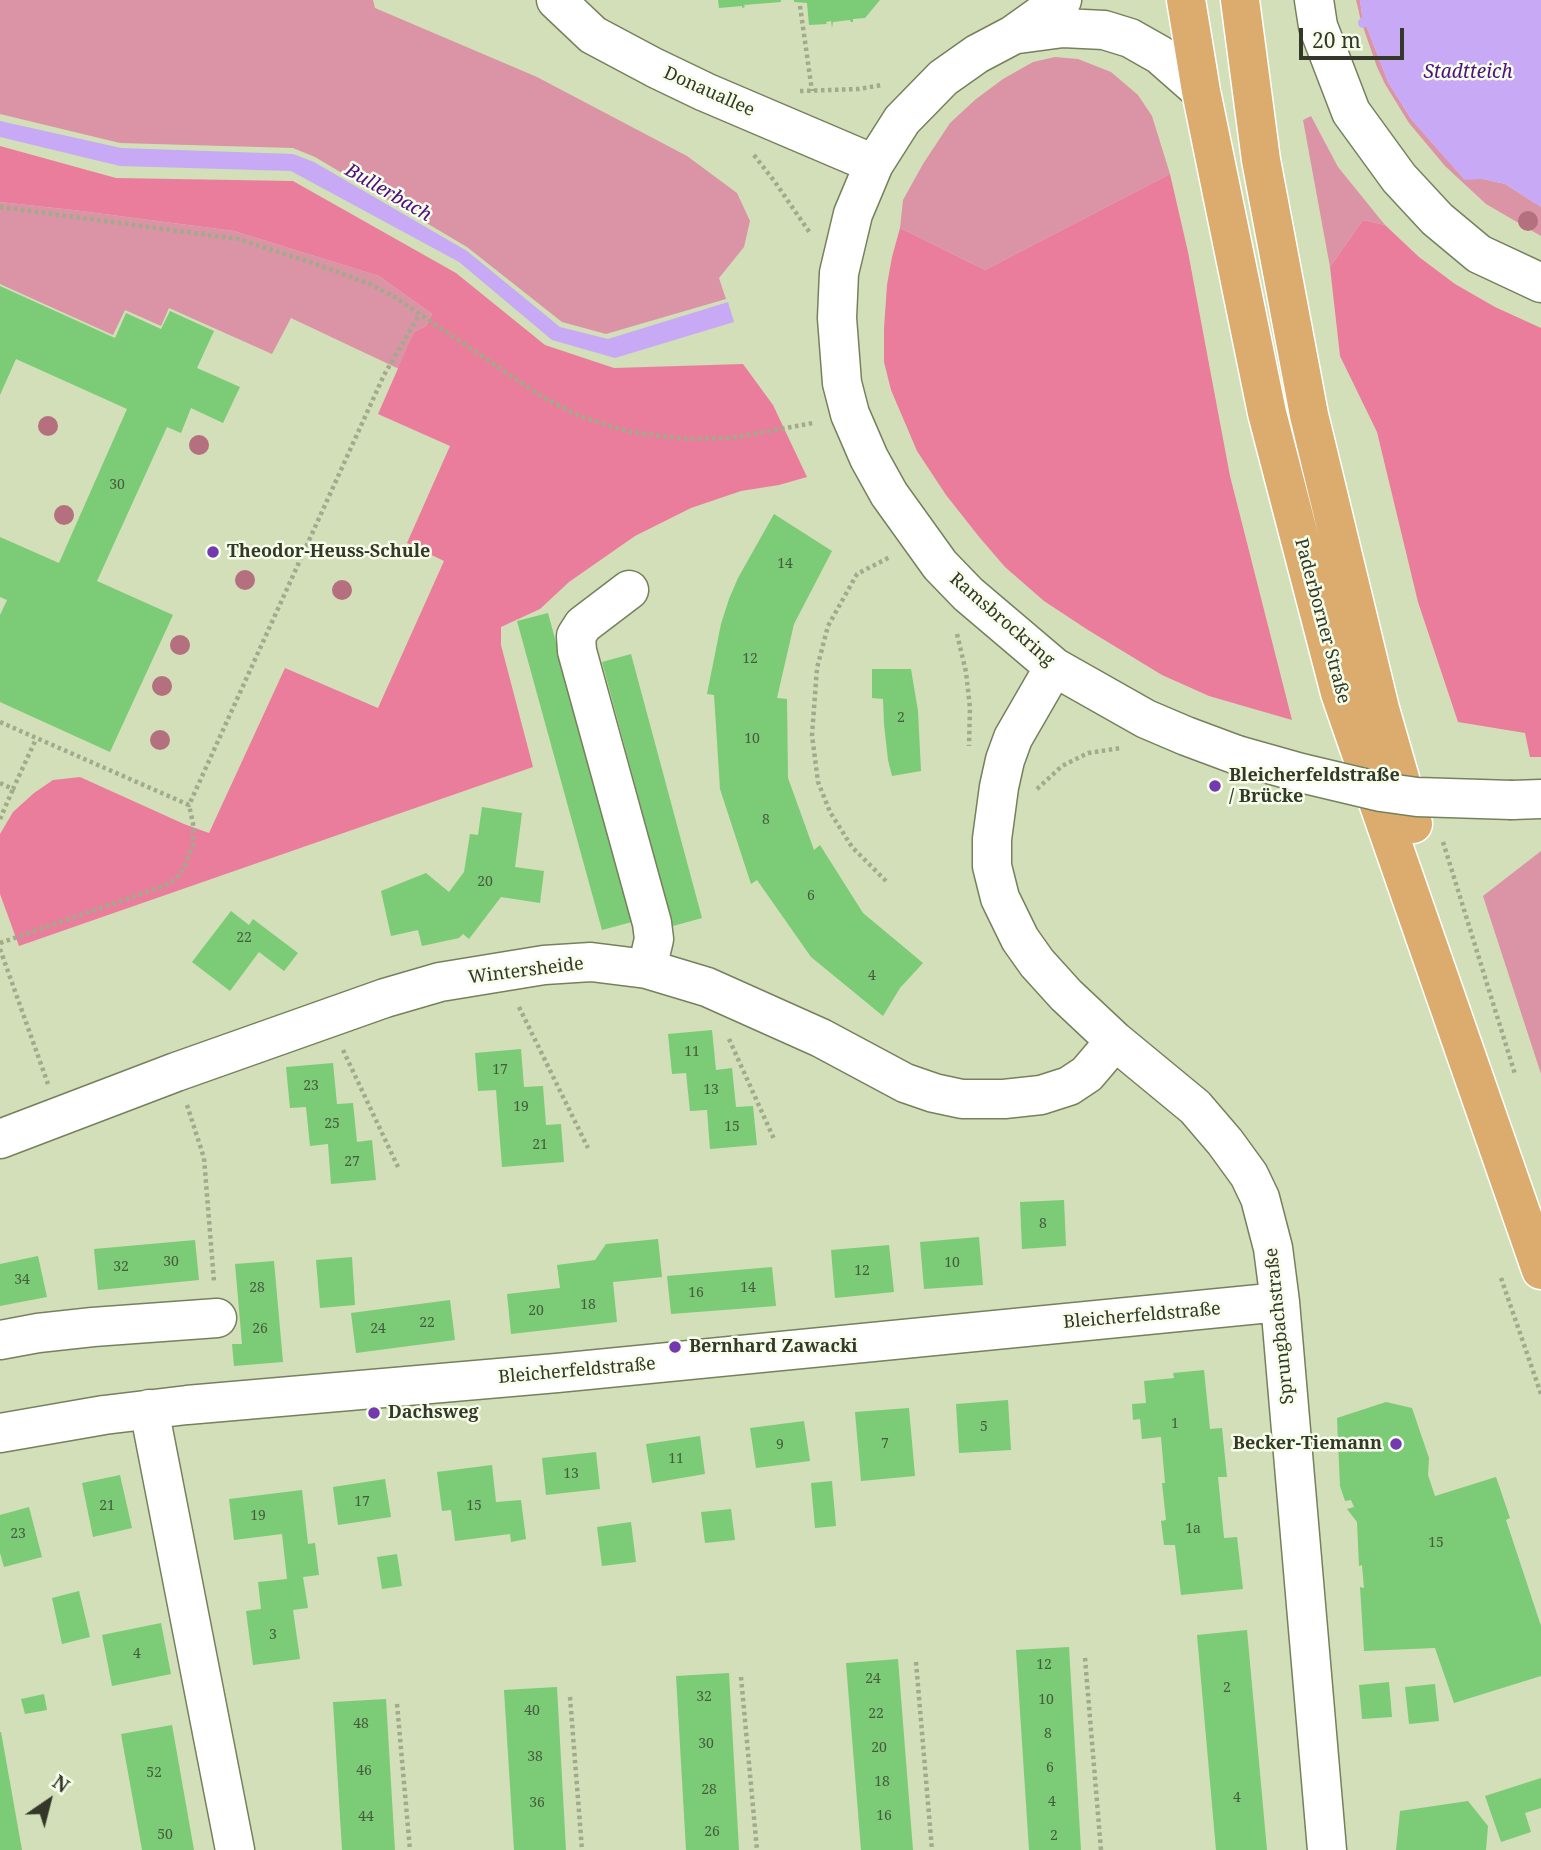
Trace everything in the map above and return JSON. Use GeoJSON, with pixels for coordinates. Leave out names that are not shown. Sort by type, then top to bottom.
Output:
{"type":"FeatureCollection","features":[{"type":"Feature","properties":{"kind":"main road","name":"Paderborner Straße"},"geometry":{"type":"LineString","coordinates":[[1186,0],[1201,91],[1267,413],[1340,693],[1541,1270]]}},
{"type":"Feature","properties":{"kind":"main road","name":"Paderborner Straße"},"geometry":{"type":"LineString","coordinates":[[1240,0],[1261,160],[1309,415],[1380,709],[1525,1223]]}},
{"type":"Feature","properties":{"kind":"street","name":"Donauallee"},"geometry":{"type":"LineString","coordinates":[[555,0],[593,35],[655,68],[874,164]]}},
{"type":"Feature","properties":{"kind":"street","name":"Ramsbrockring"},"geometry":{"type":"LineString","coordinates":[[1062,0],[1013,35],[977,54],[943,78],[902,120],[874,164],[853,214],[839,273],[837,318],[842,383],[850,414],[869,458],[889,494],[940,565],[997,620],[1054,667],[1146,719],[1237,755],[1301,774],[1381,792],[1417,797],[1527,799]]}},
{"type":"Feature","properties":{"kind":"street"},"geometry":{"type":"LineString","coordinates":[[1314,0],[1318,26],[1351,112],[1399,178],[1437,219],[1479,254],[1541,283]]}},
{"type":"Feature","properties":{"kind":"street","name":"Ramsbrockring"},"geometry":{"type":"LineString","coordinates":[[1013,35],[1063,28],[1104,30],[1130,38],[1160,55],[1201,91]]}},
{"type":"Feature","properties":{"kind":"street"},"geometry":{"type":"LineString","coordinates":[[629,590],[583,625],[576,636],[577,651],[652,923],[654,939],[648,969]]}},
{"type":"Feature","properties":{"kind":"street","name":"Sprungbachstraße"},"geometry":{"type":"LineString","coordinates":[[1054,667],[1013,738],[1005,760],[992,839],[992,866],[1000,898],[1020,939],[1037,963],[1066,995],[1115,1041],[1195,1107],[1249,1175],[1261,1198],[1273,1248],[1280,1302],[1327,1850]]}},
{"type":"Feature","properties":{"kind":"street","name":"Wintersheide"},"geometry":{"type":"LineString","coordinates":[[0,1139],[176,1072],[385,998],[440,982],[544,965],[591,962],[648,969],[706,987],[821,1038],[905,1083],[962,1099],[1004,1100],[1041,1095],[1069,1086],[1087,1074],[1115,1041]]}},
{"type":"Feature","properties":{"kind":"street","name":"Bleicherfeldstraße"},"geometry":{"type":"LineString","coordinates":[[0,1431],[149,1409],[557,1373],[1280,1302]]}},
{"type":"Feature","properties":{"kind":"street"},"geometry":{"type":"LineString","coordinates":[[0,1340],[93,1327],[217,1318]]}},
{"type":"Feature","properties":{"kind":"street"},"geometry":{"type":"LineString","coordinates":[[149,1409],[235,1850]]}},
{"type":"Feature","properties":{"kind":"path"},"geometry":{"type":"LineString","coordinates":[[800,6],[812,91]]}},
{"type":"Feature","properties":{"kind":"path"},"geometry":{"type":"LineString","coordinates":[[752,152],[811,234]]}},
{"type":"Feature","properties":{"kind":"path"},"geometry":{"type":"LineString","coordinates":[[0,208],[238,239],[310,262],[370,284],[396,298],[541,396],[579,416],[630,432],[687,439],[731,438],[813,423]]}},
{"type":"Feature","properties":{"kind":"path"},"geometry":{"type":"LineString","coordinates":[[0,943],[164,886],[176,879],[184,868],[193,845],[193,823],[189,805],[384,375],[419,315]]}},
{"type":"Feature","properties":{"kind":"path"},"geometry":{"type":"LineString","coordinates":[[886,881],[852,847],[831,812],[818,782],[812,735],[817,668],[828,626],[857,574],[895,555]]}},
{"type":"Feature","properties":{"kind":"path"},"geometry":{"type":"LineString","coordinates":[[0,722],[189,805]]}},
{"type":"Feature","properties":{"kind":"path"},"geometry":{"type":"LineString","coordinates":[[0,818],[36,739]]}},
{"type":"Feature","properties":{"kind":"path"},"geometry":{"type":"LineString","coordinates":[[0,783],[13,789]]}},
{"type":"Feature","properties":{"kind":"path"},"geometry":{"type":"LineString","coordinates":[[0,949],[59,1116]]}},
{"type":"Feature","properties":{"kind":"path"},"geometry":{"type":"LineString","coordinates":[[502,972],[588,1148]]}},
{"type":"Feature","properties":{"kind":"path"},"geometry":{"type":"LineString","coordinates":[[327,1018],[398,1167]]}},
{"type":"Feature","properties":{"kind":"path"},"geometry":{"type":"LineString","coordinates":[[729,1037],[774,1139]]}},
{"type":"Feature","properties":{"kind":"path"},"geometry":{"type":"LineString","coordinates":[[176,1072],[204,1158],[217,1318]]}},
{"type":"Feature","properties":{"kind":"path"},"geometry":{"type":"LineString","coordinates":[[1085,1658],[1101,1850]]}},
{"type":"Feature","properties":{"kind":"path"},"geometry":{"type":"LineString","coordinates":[[916,1662],[932,1850]]}},
{"type":"Feature","properties":{"kind":"path"},"geometry":{"type":"LineString","coordinates":[[741,1677],[757,1850]]}},
{"type":"Feature","properties":{"kind":"path"},"geometry":{"type":"LineString","coordinates":[[570,1698],[582,1850]]}},
{"type":"Feature","properties":{"kind":"path"},"geometry":{"type":"LineString","coordinates":[[397,1704],[410,1850]]}},
{"type":"Feature","properties":{"kind":"shaded area"},"geometry":{"type":"Polygon","coordinates":[[[0,0],[373,0],[375,8],[537,77],[687,156],[737,193],[750,221],[744,247],[719,278],[726,299],[606,334],[562,322],[467,247],[315,157],[293,148],[120,143],[0,114],[0,0]]]}},
{"type":"Feature","properties":{"kind":"shaded area"},"geometry":{"type":"Polygon","coordinates":[[[1356,0],[1360,0],[1362,15],[1388,82],[1411,119],[1464,179],[1483,179],[1505,184],[1541,207],[1541,236],[1486,204],[1445,166],[1409,123],[1377,67],[1356,0]]]}},
{"type":"Feature","properties":{"kind":"shaded area"},"geometry":{"type":"Polygon","coordinates":[[[1055,57],[1078,59],[1111,72],[1138,95],[1152,116],[1170,174],[985,270],[900,228],[903,200],[950,123],[1003,79],[1033,62],[1055,57]]]}},
{"type":"Feature","properties":{"kind":"shaded area"},"geometry":{"type":"Polygon","coordinates":[[[1311,116],[1338,167],[1385,225],[1363,220],[1330,267],[1303,120],[1311,116]]]}},
{"type":"Feature","properties":{"kind":"shaded area"},"geometry":{"type":"Polygon","coordinates":[[[0,146],[116,178],[293,181],[456,273],[545,345],[614,368],[743,364],[773,405],[807,477],[741,491],[691,508],[635,536],[569,582],[540,609],[501,627],[501,645],[533,767],[19,946],[0,894],[0,834],[13,812],[53,780],[80,777],[209,833],[285,668],[378,708],[444,561],[407,543],[450,446],[378,414],[414,332],[426,326],[432,314],[379,276],[234,231],[0,202],[0,146]]]}},
{"type":"Feature","properties":{"kind":"shaded area"},"geometry":{"type":"Polygon","coordinates":[[[1170,174],[1188,252],[1230,476],[1292,720],[1209,696],[1162,675],[1044,601],[1005,567],[946,495],[917,451],[891,390],[884,362],[887,285],[900,228],[985,270],[1170,174]]]}},
{"type":"Feature","properties":{"kind":"shaded area"},"geometry":{"type":"Polygon","coordinates":[[[0,202],[234,231],[379,276],[432,314],[426,326],[414,332],[399,369],[291,318],[272,354],[169,308],[161,326],[125,310],[113,335],[0,284],[0,202]]]}},
{"type":"Feature","properties":{"kind":"shaded area"},"geometry":{"type":"Polygon","coordinates":[[[1363,220],[1385,225],[1419,257],[1455,284],[1495,307],[1541,328],[1541,757],[1530,757],[1525,733],[1458,722],[1418,602],[1377,432],[1340,356],[1330,267],[1363,220]]]}},
{"type":"Feature","properties":{"kind":"shaded area"},"geometry":{"type":"Polygon","coordinates":[[[1541,851],[1541,1074],[1483,896],[1541,851]]]}},
{"type":"Feature","properties":{"kind":"water","name":"Stadtteich"},"geometry":{"type":"Polygon","coordinates":[[[1360,0],[1541,0],[1541,207],[1505,184],[1483,179],[1465,180],[1411,119],[1388,82],[1362,15],[1360,0]]]}},
{"type":"Feature","properties":{"kind":"water"},"geometry":{"type":"Polygon","coordinates":[[[0,121],[121,148],[293,154],[314,162],[467,251],[560,327],[608,339],[728,302],[734,322],[615,358],[552,340],[459,262],[291,171],[120,166],[0,137],[0,121]]]}},
{"type":"Feature","properties":{"kind":"building"},"geometry":{"type":"Polygon","coordinates":[[[718,0],[781,2],[744,5],[742,8],[719,8],[718,0]]]}},
{"type":"Feature","properties":{"kind":"building"},"geometry":{"type":"Polygon","coordinates":[[[794,0],[880,0],[865,18],[853,19],[853,22],[833,22],[832,28],[831,21],[826,22],[827,24],[809,25],[807,3],[794,0]]]}},
{"type":"Feature","properties":{"kind":"building"},"geometry":{"type":"Polygon","coordinates":[[[0,286],[115,338],[126,313],[161,329],[170,311],[214,331],[197,368],[240,387],[223,423],[191,408],[181,433],[167,427],[97,581],[173,615],[110,752],[0,702],[0,615],[7,600],[0,597],[0,537],[59,563],[127,409],[16,359],[0,395],[0,286]]]}},
{"type":"Feature","properties":{"kind":"building"},"geometry":{"type":"Polygon","coordinates":[[[774,514],[832,551],[794,624],[777,698],[787,699],[788,778],[814,850],[820,845],[863,913],[923,963],[900,988],[883,1016],[811,957],[757,880],[751,884],[720,789],[714,695],[707,694],[721,624],[729,599],[774,514]]]}},
{"type":"Feature","properties":{"kind":"building"},"geometry":{"type":"Polygon","coordinates":[[[548,613],[632,922],[602,930],[517,621],[548,613]]]}},
{"type":"Feature","properties":{"kind":"building"},"geometry":{"type":"Polygon","coordinates":[[[631,654],[702,918],[673,926],[602,662],[631,654]]]}},
{"type":"Feature","properties":{"kind":"building"},"geometry":{"type":"Polygon","coordinates":[[[872,669],[911,669],[918,711],[921,771],[892,776],[888,760],[883,699],[872,698],[872,669]]]}},
{"type":"Feature","properties":{"kind":"building"},"geometry":{"type":"Polygon","coordinates":[[[482,807],[522,813],[515,867],[544,871],[540,903],[501,897],[469,939],[463,934],[459,938],[422,946],[418,930],[391,936],[381,891],[426,873],[449,892],[464,872],[470,834],[478,835],[482,807]]]}},
{"type":"Feature","properties":{"kind":"building"},"geometry":{"type":"Polygon","coordinates":[[[231,911],[249,925],[253,919],[298,953],[284,971],[259,952],[230,991],[192,962],[231,911]]]}},
{"type":"Feature","properties":{"kind":"building"},"geometry":{"type":"Polygon","coordinates":[[[712,1030],[716,1070],[732,1068],[736,1107],[753,1106],[757,1145],[710,1149],[707,1110],[690,1111],[686,1073],[672,1074],[668,1034],[712,1030]]]}},
{"type":"Feature","properties":{"kind":"building"},"geometry":{"type":"Polygon","coordinates":[[[521,1049],[524,1087],[543,1086],[546,1125],[561,1124],[564,1162],[502,1167],[496,1090],[478,1091],[475,1053],[521,1049]]]}},
{"type":"Feature","properties":{"kind":"building"},"geometry":{"type":"Polygon","coordinates":[[[333,1063],[337,1104],[353,1103],[357,1142],[372,1140],[376,1180],[331,1184],[328,1144],[310,1146],[306,1107],[290,1108],[286,1067],[333,1063]]]}},
{"type":"Feature","properties":{"kind":"building"},"geometry":{"type":"Polygon","coordinates":[[[1064,1200],[1066,1246],[1022,1249],[1020,1202],[1064,1200]]]}},
{"type":"Feature","properties":{"kind":"building"},"geometry":{"type":"Polygon","coordinates":[[[979,1237],[983,1285],[924,1289],[920,1242],[979,1237]]]}},
{"type":"Feature","properties":{"kind":"building"},"geometry":{"type":"Polygon","coordinates":[[[658,1239],[662,1277],[613,1282],[617,1322],[511,1334],[507,1294],[560,1288],[557,1265],[595,1260],[606,1244],[658,1239]]]}},
{"type":"Feature","properties":{"kind":"building"},"geometry":{"type":"Polygon","coordinates":[[[195,1240],[199,1280],[98,1290],[94,1249],[195,1240]]]}},
{"type":"Feature","properties":{"kind":"building"},"geometry":{"type":"Polygon","coordinates":[[[889,1245],[894,1292],[835,1298],[831,1250],[889,1245]]]}},
{"type":"Feature","properties":{"kind":"building"},"geometry":{"type":"Polygon","coordinates":[[[38,1256],[47,1297],[0,1306],[0,1264],[38,1256]]]}},
{"type":"Feature","properties":{"kind":"building"},"geometry":{"type":"Polygon","coordinates":[[[352,1257],[355,1305],[320,1308],[316,1260],[352,1257]]]}},
{"type":"Feature","properties":{"kind":"building"},"geometry":{"type":"Polygon","coordinates":[[[274,1261],[283,1362],[234,1366],[232,1344],[242,1344],[235,1264],[274,1261]]]}},
{"type":"Feature","properties":{"kind":"building"},"geometry":{"type":"Polygon","coordinates":[[[772,1267],[776,1306],[671,1314],[667,1276],[772,1267]]]}},
{"type":"Feature","properties":{"kind":"building"},"geometry":{"type":"Polygon","coordinates":[[[450,1300],[455,1340],[356,1353],[351,1313],[450,1300]]]}},
{"type":"Feature","properties":{"kind":"building"},"geometry":{"type":"Polygon","coordinates":[[[1204,1370],[1210,1429],[1222,1428],[1227,1477],[1218,1477],[1224,1538],[1237,1537],[1243,1589],[1181,1595],[1175,1545],[1164,1545],[1161,1521],[1166,1520],[1162,1483],[1165,1483],[1161,1437],[1142,1439],[1140,1419],[1133,1420],[1132,1404],[1146,1403],[1144,1381],[1174,1378],[1173,1373],[1204,1370]]]}},
{"type":"Feature","properties":{"kind":"building"},"geometry":{"type":"Polygon","coordinates":[[[1008,1400],[1011,1450],[959,1453],[956,1404],[1008,1400]]]}},
{"type":"Feature","properties":{"kind":"building"},"geometry":{"type":"Polygon","coordinates":[[[1386,1402],[1412,1408],[1429,1458],[1428,1475],[1435,1496],[1496,1477],[1510,1518],[1506,1520],[1541,1626],[1541,1676],[1454,1703],[1435,1648],[1364,1651],[1360,1587],[1364,1588],[1362,1565],[1359,1566],[1357,1522],[1347,1509],[1354,1507],[1351,1500],[1345,1501],[1340,1486],[1337,1418],[1386,1402]]]}},
{"type":"Feature","properties":{"kind":"building"},"geometry":{"type":"Polygon","coordinates":[[[909,1408],[915,1476],[861,1481],[855,1412],[909,1408]]]}},
{"type":"Feature","properties":{"kind":"building"},"geometry":{"type":"Polygon","coordinates":[[[804,1421],[810,1461],[756,1468],[750,1428],[804,1421]]]}},
{"type":"Feature","properties":{"kind":"building"},"geometry":{"type":"Polygon","coordinates":[[[700,1436],[705,1474],[652,1483],[646,1444],[700,1436]]]}},
{"type":"Feature","properties":{"kind":"building"},"geometry":{"type":"Polygon","coordinates":[[[596,1452],[600,1489],[546,1495],[542,1458],[596,1452]]]}},
{"type":"Feature","properties":{"kind":"building"},"geometry":{"type":"Polygon","coordinates":[[[492,1465],[496,1502],[521,1500],[526,1539],[511,1542],[510,1534],[455,1541],[451,1510],[442,1511],[437,1472],[492,1465]]]}},
{"type":"Feature","properties":{"kind":"building"},"geometry":{"type":"Polygon","coordinates":[[[120,1475],[132,1528],[93,1537],[82,1483],[120,1475]]]}},
{"type":"Feature","properties":{"kind":"building"},"geometry":{"type":"Polygon","coordinates":[[[385,1479],[391,1517],[338,1525],[333,1487],[385,1479]]]}},
{"type":"Feature","properties":{"kind":"building"},"geometry":{"type":"Polygon","coordinates":[[[832,1481],[836,1526],[815,1528],[811,1483],[832,1481]]]}},
{"type":"Feature","properties":{"kind":"building"},"geometry":{"type":"Polygon","coordinates":[[[302,1490],[308,1544],[315,1543],[319,1575],[303,1577],[308,1608],[293,1610],[300,1659],[253,1665],[246,1611],[261,1609],[258,1582],[287,1579],[282,1534],[234,1540],[229,1499],[302,1490]]]}},
{"type":"Feature","properties":{"kind":"building"},"geometry":{"type":"Polygon","coordinates":[[[29,1507],[42,1557],[4,1567],[0,1553],[0,1515],[29,1507]]]}},
{"type":"Feature","properties":{"kind":"building"},"geometry":{"type":"Polygon","coordinates":[[[731,1509],[735,1540],[705,1543],[701,1512],[731,1509]]]}},
{"type":"Feature","properties":{"kind":"building"},"geometry":{"type":"Polygon","coordinates":[[[631,1522],[636,1562],[602,1566],[597,1527],[631,1522]]]}},
{"type":"Feature","properties":{"kind":"building"},"geometry":{"type":"Polygon","coordinates":[[[397,1554],[402,1586],[382,1589],[377,1557],[397,1554]]]}},
{"type":"Feature","properties":{"kind":"building"},"geometry":{"type":"Polygon","coordinates":[[[79,1591],[90,1637],[62,1644],[52,1598],[79,1591]]]}},
{"type":"Feature","properties":{"kind":"building"},"geometry":{"type":"Polygon","coordinates":[[[161,1623],[171,1674],[112,1686],[102,1635],[161,1623]]]}},
{"type":"Feature","properties":{"kind":"building"},"geometry":{"type":"Polygon","coordinates":[[[1247,1630],[1267,1850],[1216,1850],[1197,1635],[1247,1630]]]}},
{"type":"Feature","properties":{"kind":"building"},"geometry":{"type":"Polygon","coordinates":[[[1069,1647],[1081,1850],[1029,1850],[1016,1650],[1069,1647]]]}},
{"type":"Feature","properties":{"kind":"building"},"geometry":{"type":"Polygon","coordinates":[[[898,1659],[913,1850],[861,1850],[846,1663],[898,1659]]]}},
{"type":"Feature","properties":{"kind":"building"},"geometry":{"type":"Polygon","coordinates":[[[729,1673],[739,1850],[686,1850],[676,1676],[729,1673]]]}},
{"type":"Feature","properties":{"kind":"building"},"geometry":{"type":"Polygon","coordinates":[[[1389,1682],[1392,1717],[1362,1719],[1359,1685],[1389,1682]]]}},
{"type":"Feature","properties":{"kind":"building"},"geometry":{"type":"Polygon","coordinates":[[[1435,1684],[1439,1721],[1409,1724],[1405,1687],[1435,1684]]]}},
{"type":"Feature","properties":{"kind":"building"},"geometry":{"type":"Polygon","coordinates":[[[557,1687],[566,1850],[514,1850],[504,1690],[557,1687]]]}},
{"type":"Feature","properties":{"kind":"building"},"geometry":{"type":"Polygon","coordinates":[[[44,1694],[47,1710],[25,1714],[21,1699],[44,1694]]]}},
{"type":"Feature","properties":{"kind":"building"},"geometry":{"type":"Polygon","coordinates":[[[386,1699],[395,1850],[342,1850],[333,1702],[386,1699]]]}},
{"type":"Feature","properties":{"kind":"building"},"geometry":{"type":"Polygon","coordinates":[[[172,1725],[194,1850],[142,1850],[121,1734],[172,1725]]]}},
{"type":"Feature","properties":{"kind":"building"},"geometry":{"type":"Polygon","coordinates":[[[1,1732],[22,1850],[0,1850],[1,1732]]]}},
{"type":"Feature","properties":{"kind":"building"},"geometry":{"type":"Polygon","coordinates":[[[1541,1778],[1541,1808],[1525,1813],[1531,1832],[1501,1842],[1485,1796],[1541,1778]]]}},
{"type":"Feature","properties":{"kind":"building"},"geometry":{"type":"Polygon","coordinates":[[[1468,1801],[1488,1826],[1486,1850],[1396,1850],[1400,1811],[1468,1801]]]}},
{"type":"Feature","properties":{"kind":"waterway","name":"Bullerbach"},"geometry":{"type":"LineString","coordinates":[[1363,23],[1386,0]]}},
{"type":"Feature","properties":{"kind":"place","name":"Theodor-Heuss-Schule"},"geometry":{"type":"Point","coordinates":[213,552]}},
{"type":"Feature","properties":{"kind":"place","name":"Bleicherfeldstraße / Brücke"},"geometry":{"type":"Point","coordinates":[1215,786]}},
{"type":"Feature","properties":{"kind":"place","name":"Bernhard Zawacki"},"geometry":{"type":"Point","coordinates":[675,1347]}},
{"type":"Feature","properties":{"kind":"place","name":"Dachsweg"},"geometry":{"type":"Point","coordinates":[374,1413]}},
{"type":"Feature","properties":{"kind":"place","name":"Becker-Tiemann"},"geometry":{"type":"Point","coordinates":[1396,1444]}}]}
